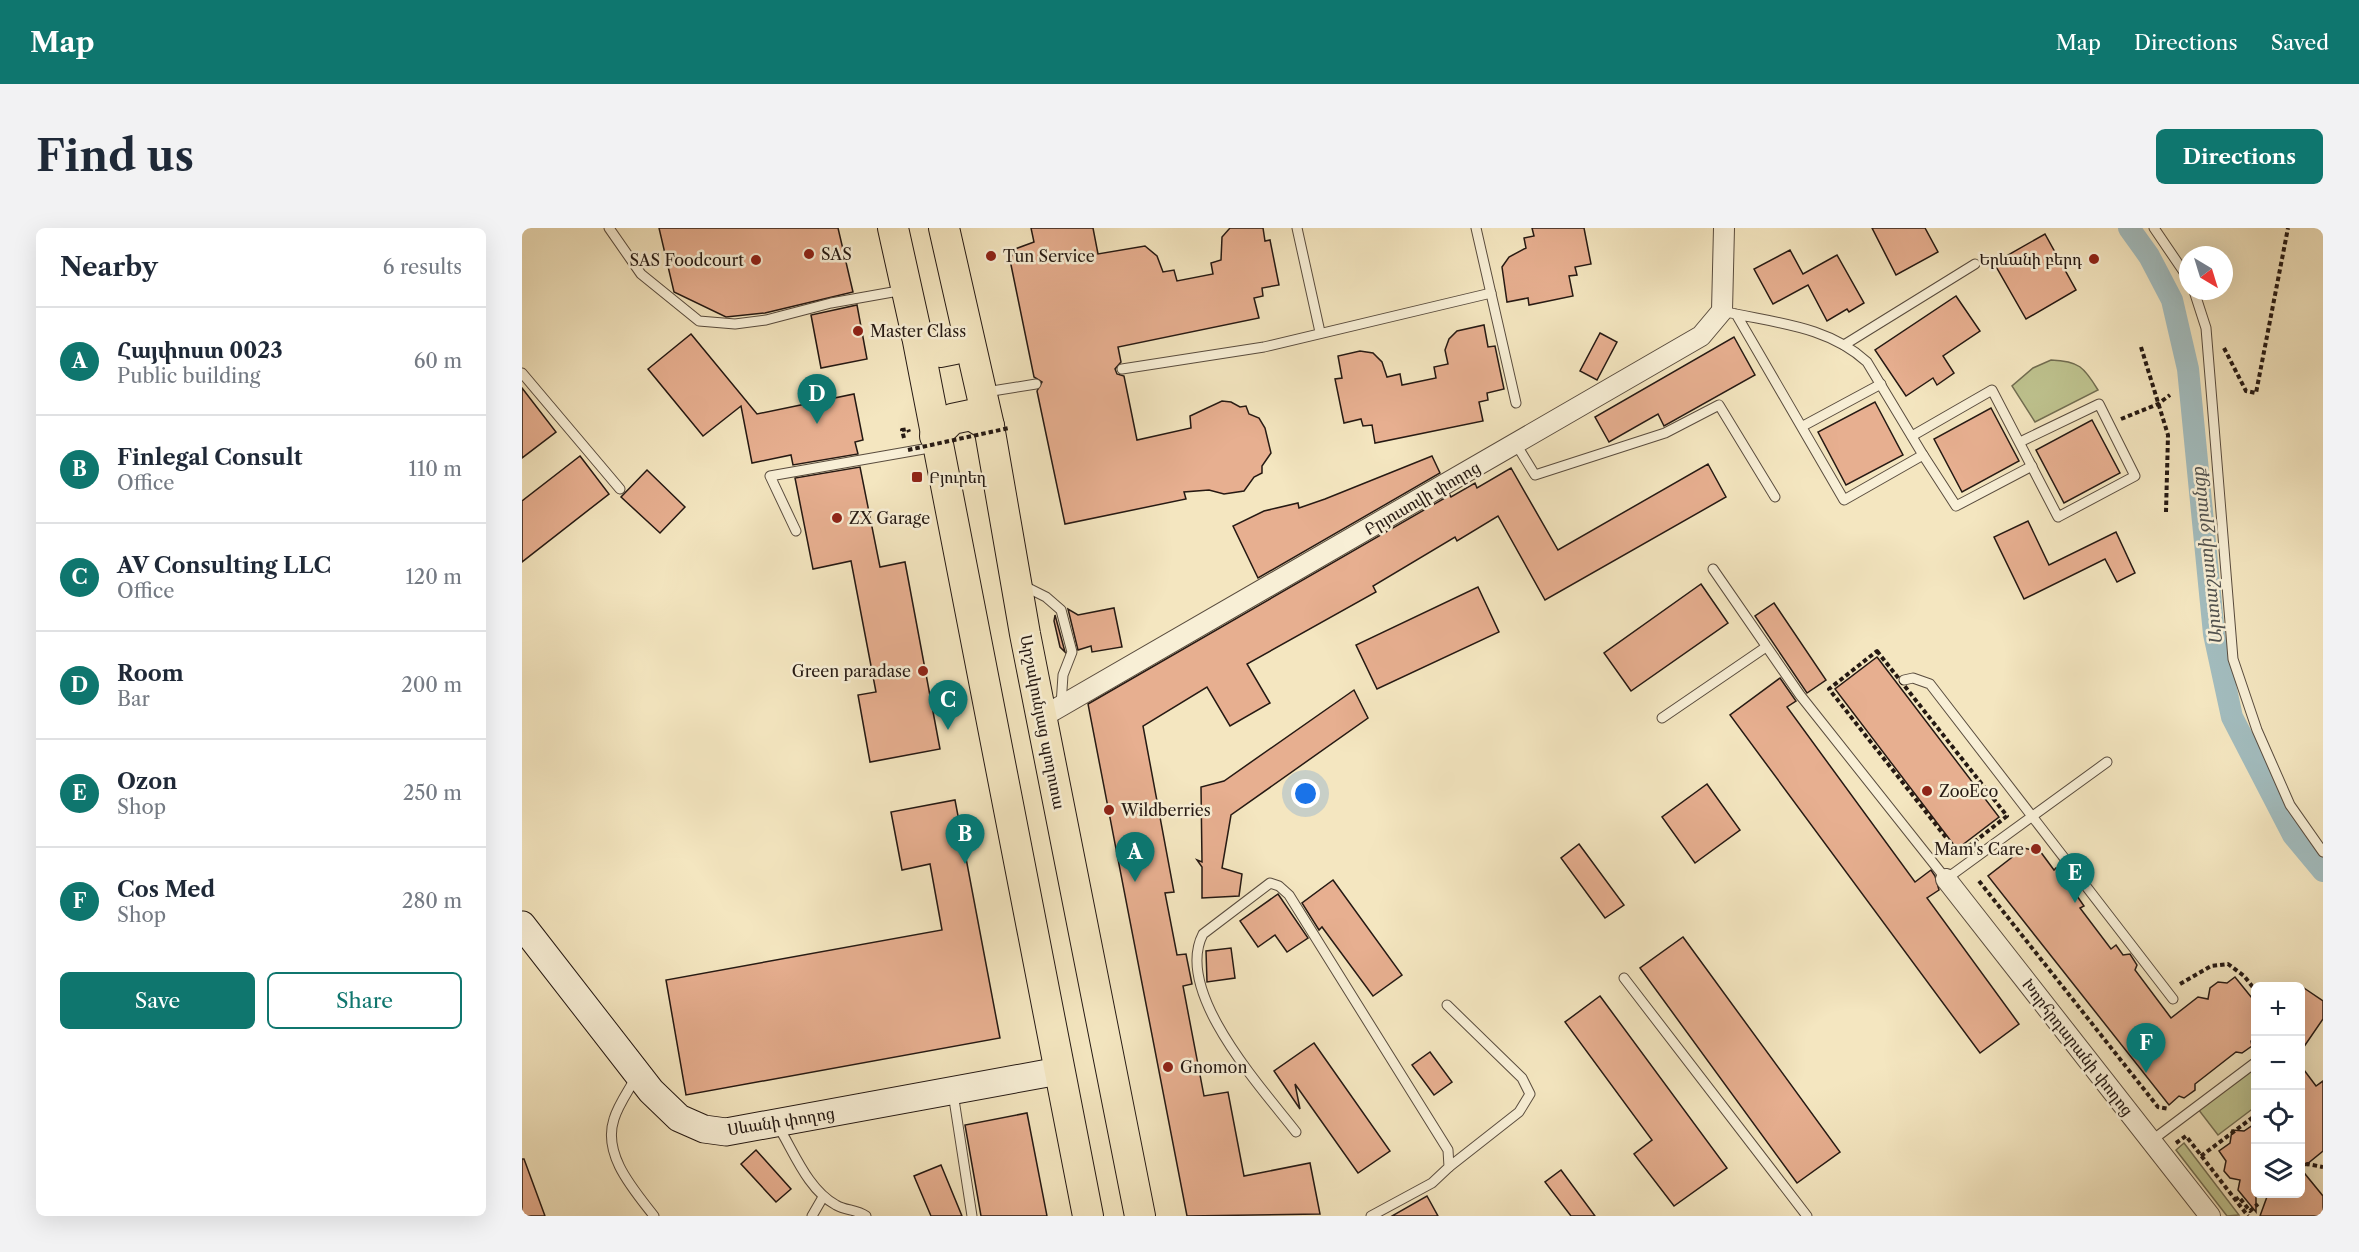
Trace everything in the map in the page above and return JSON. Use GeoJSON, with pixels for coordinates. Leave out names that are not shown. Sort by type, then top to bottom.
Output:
{"type":"FeatureCollection","features":[{"type":"Feature","properties":{"kind":"main road"},"geometry":{"type":"LineString","coordinates":[[893,228],[917,336],[1088,1216]]}},
{"type":"Feature","properties":{"kind":"main road","name":"Արշակունյաց պողոտա"},"geometry":{"type":"LineString","coordinates":[[944,228],[980,393],[999,427],[1016,582],[1051,712],[1140,1216]]}},
{"type":"Feature","properties":{"kind":"main road"},"geometry":{"type":"LineString","coordinates":[[917,336],[940,352],[955,349],[966,333]]}},
{"type":"Feature","properties":{"kind":"main road"},"geometry":{"type":"LineString","coordinates":[[936,441],[952,419],[971,415],[999,427]]}},
{"type":"Feature","properties":{"kind":"street"},"geometry":{"type":"LineString","coordinates":[[1721,231],[1729,312]]}},
{"type":"Feature","properties":{"kind":"street","name":"Բրյուսովի փողոց"},"geometry":{"type":"LineString","coordinates":[[1051,712],[1701,336],[1729,312]]}},
{"type":"Feature","properties":{"kind":"street","name":"Խորհրդարանի փողոց"},"geometry":{"type":"LineString","coordinates":[[1946,879],[2210,1216]]}},
{"type":"Feature","properties":{"kind":"street","name":"Սևանի փողոց"},"geometry":{"type":"LineString","coordinates":[[522,926],[638,1074],[679,1118],[704,1129],[726,1132],[1059,1071]]}},
{"type":"Feature","properties":{"kind":"lane"},"geometry":{"type":"LineString","coordinates":[[609,228],[641,274],[699,321],[735,324],[766,320],[831,303],[907,290]]}},
{"type":"Feature","properties":{"kind":"lane"},"geometry":{"type":"LineString","coordinates":[[1297,228],[1320,332]]}},
{"type":"Feature","properties":{"kind":"lane"},"geometry":{"type":"LineString","coordinates":[[1476,228],[1516,403]]}},
{"type":"Feature","properties":{"kind":"lane"},"geometry":{"type":"LineString","coordinates":[[2154,228],[2179,265]]}},
{"type":"Feature","properties":{"kind":"lane"},"geometry":{"type":"LineString","coordinates":[[1844,345],[1975,264]]}},
{"type":"Feature","properties":{"kind":"lane"},"geometry":{"type":"LineString","coordinates":[[1122,369],[1264,347],[1491,293]]}},
{"type":"Feature","properties":{"kind":"lane"},"geometry":{"type":"LineString","coordinates":[[2197,300],[2206,328],[2233,659],[2257,730],[2290,806],[2323,852]]}},
{"type":"Feature","properties":{"kind":"lane"},"geometry":{"type":"LineString","coordinates":[[1729,312],[1799,325],[1855,351],[1867,362],[1956,506],[2032,466]]}},
{"type":"Feature","properties":{"kind":"lane"},"geometry":{"type":"LineString","coordinates":[[1729,312],[1803,426],[1844,500],[1923,455]]}},
{"type":"Feature","properties":{"kind":"lane"},"geometry":{"type":"LineString","coordinates":[[522,374],[620,489]]}},
{"type":"Feature","properties":{"kind":"lane"},"geometry":{"type":"LineString","coordinates":[[980,393],[1036,384]]}},
{"type":"Feature","properties":{"kind":"lane"},"geometry":{"type":"LineString","coordinates":[[1803,426],[1881,384]]}},
{"type":"Feature","properties":{"kind":"lane"},"geometry":{"type":"LineString","coordinates":[[1912,436],[1992,390],[2058,517],[2135,476],[2099,404],[2020,442]]}},
{"type":"Feature","properties":{"kind":"lane"},"geometry":{"type":"LineString","coordinates":[[1516,444],[1535,475],[1665,433],[1719,405],[1775,497]]}},
{"type":"Feature","properties":{"kind":"lane"},"geometry":{"type":"LineString","coordinates":[[796,531],[770,477],[936,441]]}},
{"type":"Feature","properties":{"kind":"lane"},"geometry":{"type":"LineString","coordinates":[[1713,569],[1800,695],[1946,879],[2107,762]]}},
{"type":"Feature","properties":{"kind":"lane"},"geometry":{"type":"LineString","coordinates":[[1016,582],[1046,597],[1061,610],[1072,652],[1051,712]]}},
{"type":"Feature","properties":{"kind":"lane"},"geometry":{"type":"LineString","coordinates":[[1662,718],[1766,647]]}},
{"type":"Feature","properties":{"kind":"lane"},"geometry":{"type":"LineString","coordinates":[[1904,680],[1913,678],[1930,684],[2170,996]]}},
{"type":"Feature","properties":{"kind":"lane"},"geometry":{"type":"LineString","coordinates":[[1296,1132],[1222,1035],[1197,977],[1196,947],[1203,934],[1270,883],[1279,886],[1289,895],[1449,1150],[1449,1167]]}},
{"type":"Feature","properties":{"kind":"lane"},"geometry":{"type":"LineString","coordinates":[[1624,978],[1807,1216]]}},
{"type":"Feature","properties":{"kind":"lane"},"geometry":{"type":"LineString","coordinates":[[1371,1216],[1432,1183],[1519,1112],[1530,1094],[1522,1078],[1447,1005]]}},
{"type":"Feature","properties":{"kind":"lane"},"geometry":{"type":"LineString","coordinates":[[2151,1141],[2251,1066]]}},
{"type":"Feature","properties":{"kind":"lane"},"geometry":{"type":"LineString","coordinates":[[638,1074],[613,1120],[613,1148],[623,1174],[654,1216]]}},
{"type":"Feature","properties":{"kind":"lane"},"geometry":{"type":"LineString","coordinates":[[952,1091],[972,1216]]}},
{"type":"Feature","properties":{"kind":"lane"},"geometry":{"type":"LineString","coordinates":[[776,1123],[823,1197],[838,1207],[857,1210],[866,1216]]}},
{"type":"Feature","properties":{"kind":"lane"},"geometry":{"type":"LineString","coordinates":[[812,1216],[823,1197]]}},
{"type":"Feature","properties":{"kind":"path"},"geometry":{"type":"LineString","coordinates":[[2206,328],[2218,339],[2246,391],[2256,393],[2288,228]]}},
{"type":"Feature","properties":{"kind":"path"},"geometry":{"type":"LineString","coordinates":[[2141,347],[2168,435],[2166,512]]}},
{"type":"Feature","properties":{"kind":"path"},"geometry":{"type":"LineString","coordinates":[[2110,425],[2130,414],[2158,404],[2170,395]]}},
{"type":"Feature","properties":{"kind":"path"},"geometry":{"type":"LineString","coordinates":[[908,450],[999,427]]}},
{"type":"Feature","properties":{"kind":"path"},"geometry":{"type":"LineString","coordinates":[[1959,854],[1829,688],[1877,651],[2007,816]]}},
{"type":"Feature","properties":{"kind":"path"},"geometry":{"type":"LineString","coordinates":[[1979,881],[2158,1107],[2168,1108],[2174,1116]]}},
{"type":"Feature","properties":{"kind":"path"},"geometry":{"type":"LineString","coordinates":[[2170,996],[2211,966],[2228,964],[2244,976],[2251,985]]}},
{"type":"Feature","properties":{"kind":"path"},"geometry":{"type":"LineString","coordinates":[[2201,1156],[2251,1119]]}},
{"type":"Feature","properties":{"kind":"path"},"geometry":{"type":"LineString","coordinates":[[2186,1136],[2245,1215]]}},
{"type":"Feature","properties":{"kind":"path"},"geometry":{"type":"LineString","coordinates":[[2305,1166],[2307,1164],[2323,1167]]}},
{"type":"Feature","properties":{"kind":"path"},"geometry":{"type":"LineString","coordinates":[[2235,1200],[2239,1197],[2250,1211],[2258,1204]]}},
{"type":"Feature","properties":{"kind":"green space"},"geometry":{"type":"Polygon","coordinates":[[[2051,360],[2068,362],[2080,367],[2098,390],[2035,422],[2012,386],[2033,368],[2051,360]]]}},
{"type":"Feature","properties":{"kind":"green space"},"geometry":{"type":"Polygon","coordinates":[[[2251,1069],[2251,1110],[2218,1135],[2198,1109],[2251,1069]]]}},
{"type":"Feature","properties":{"kind":"green space"},"geometry":{"type":"Polygon","coordinates":[[[2184,1143],[2239,1215],[2227,1216],[2176,1150],[2184,1143]]]}},
{"type":"Feature","properties":{"kind":"building","name":"SAS Foodcourt"},"geometry":{"type":"Polygon","coordinates":[[[659,228],[838,228],[853,292],[765,313],[726,317],[674,292],[659,228]]]}},
{"type":"Feature","properties":{"kind":"building"},"geometry":{"type":"Polygon","coordinates":[[[1031,228],[1093,228],[1098,254],[1145,246],[1157,256],[1163,272],[1174,270],[1177,281],[1213,274],[1211,263],[1221,260],[1222,237],[1230,228],[1263,228],[1265,241],[1270,240],[1279,285],[1262,288],[1263,296],[1254,298],[1259,318],[1118,347],[1121,362],[1115,369],[1117,374],[1124,376],[1137,440],[1191,428],[1190,416],[1222,401],[1231,402],[1240,407],[1246,406],[1249,414],[1259,418],[1265,428],[1271,453],[1262,466],[1262,473],[1254,477],[1244,491],[1224,494],[1209,490],[1184,492],[1186,499],[1065,524],[1037,391],[1042,382],[1034,377],[1010,260],[1015,249],[1034,242],[1031,228]]]}},
{"type":"Feature","properties":{"kind":"building"},"geometry":{"type":"Polygon","coordinates":[[[1532,228],[1584,228],[1591,264],[1575,267],[1577,275],[1569,276],[1573,296],[1529,305],[1528,298],[1507,302],[1502,267],[1509,257],[1526,248],[1524,238],[1534,236],[1532,228]]]}},
{"type":"Feature","properties":{"kind":"building"},"geometry":{"type":"Polygon","coordinates":[[[1872,228],[1925,228],[1938,252],[1896,275],[1872,228]]]}},
{"type":"Feature","properties":{"kind":"building"},"geometry":{"type":"Polygon","coordinates":[[[2045,234],[2076,290],[2026,319],[1994,263],[2045,234]]]}},
{"type":"Feature","properties":{"kind":"building"},"geometry":{"type":"Polygon","coordinates":[[[1790,250],[1803,274],[1837,255],[1864,303],[1849,312],[1847,309],[1827,321],[1808,285],[1773,304],[1754,269],[1790,250]]]}},
{"type":"Feature","properties":{"kind":"building"},"geometry":{"type":"Polygon","coordinates":[[[1956,296],[1980,331],[1943,356],[1954,373],[1937,385],[1933,378],[1906,396],[1875,350],[1956,296]]]}},
{"type":"Feature","properties":{"kind":"building"},"geometry":{"type":"Polygon","coordinates":[[[857,305],[867,359],[821,368],[811,315],[857,305]]]}},
{"type":"Feature","properties":{"kind":"building"},"geometry":{"type":"Polygon","coordinates":[[[1484,325],[1488,347],[1495,346],[1504,389],[1487,393],[1488,400],[1479,402],[1483,421],[1375,443],[1372,425],[1363,426],[1361,419],[1344,423],[1335,379],[1342,378],[1338,356],[1360,351],[1373,353],[1382,362],[1387,377],[1400,374],[1402,385],[1436,378],[1434,367],[1448,364],[1445,350],[1449,339],[1457,331],[1484,325]]]}},
{"type":"Feature","properties":{"kind":"building"},"geometry":{"type":"Polygon","coordinates":[[[1600,333],[1617,342],[1597,380],[1580,371],[1600,333]]]}},
{"type":"Feature","properties":{"kind":"building"},"geometry":{"type":"Polygon","coordinates":[[[691,334],[757,414],[854,394],[863,440],[855,442],[858,454],[793,465],[791,455],[752,463],[741,406],[703,436],[648,369],[691,334]]]}},
{"type":"Feature","properties":{"kind":"building"},"geometry":{"type":"Polygon","coordinates":[[[1734,337],[1755,375],[1664,426],[1658,414],[1609,442],[1595,417],[1734,337]]]}},
{"type":"Feature","properties":{"kind":"building"},"geometry":{"type":"Polygon","coordinates":[[[522,388],[556,432],[522,458],[522,388]]]}},
{"type":"Feature","properties":{"kind":"building"},"geometry":{"type":"Polygon","coordinates":[[[1875,402],[1903,455],[1846,485],[1818,432],[1875,402]]]}},
{"type":"Feature","properties":{"kind":"building"},"geometry":{"type":"Polygon","coordinates":[[[1991,408],[2019,461],[1962,492],[1934,439],[1991,408]]]}},
{"type":"Feature","properties":{"kind":"building"},"geometry":{"type":"Polygon","coordinates":[[[2092,420],[2120,473],[2064,503],[2036,450],[2092,420]]]}},
{"type":"Feature","properties":{"kind":"building"},"geometry":{"type":"Polygon","coordinates":[[[580,456],[609,494],[522,562],[522,501],[580,456]]]}},
{"type":"Feature","properties":{"kind":"building"},"geometry":{"type":"Polygon","coordinates":[[[1432,456],[1440,473],[1258,578],[1233,526],[1264,511],[1298,503],[1299,508],[1325,499],[1432,456]]]}},
{"type":"Feature","properties":{"kind":"building"},"geometry":{"type":"Polygon","coordinates":[[[1708,464],[1726,497],[1545,600],[1498,516],[1457,541],[1455,537],[1373,586],[1376,592],[1247,664],[1270,703],[1230,726],[1207,687],[1143,726],[1174,892],[1165,893],[1177,955],[1186,954],[1192,984],[1183,986],[1204,1096],[1228,1092],[1244,1176],[1310,1163],[1320,1214],[1187,1216],[1088,704],[1450,495],[1451,497],[1475,483],[1477,488],[1511,468],[1558,550],[1708,464]]]}},
{"type":"Feature","properties":{"kind":"building"},"geometry":{"type":"Polygon","coordinates":[[[860,467],[880,567],[905,562],[940,749],[870,762],[858,695],[876,692],[851,561],[813,569],[795,478],[860,467]]]}},
{"type":"Feature","properties":{"kind":"building"},"geometry":{"type":"Polygon","coordinates":[[[647,470],[685,507],[660,533],[621,497],[647,470]]]}},
{"type":"Feature","properties":{"kind":"building"},"geometry":{"type":"Polygon","coordinates":[[[2028,521],[2049,565],[2116,532],[2135,573],[2117,582],[2105,559],[2024,599],[1994,537],[2028,521]]]}},
{"type":"Feature","properties":{"kind":"building"},"geometry":{"type":"Polygon","coordinates":[[[1701,584],[1728,623],[1631,691],[1604,653],[1701,584]]]}},
{"type":"Feature","properties":{"kind":"building"},"geometry":{"type":"Polygon","coordinates":[[[1478,587],[1499,632],[1377,689],[1356,645],[1478,587]]]}},
{"type":"Feature","properties":{"kind":"building"},"geometry":{"type":"Polygon","coordinates":[[[1774,603],[1826,680],[1807,693],[1755,616],[1774,603]]]}},
{"type":"Feature","properties":{"kind":"building"},"geometry":{"type":"Polygon","coordinates":[[[1114,608],[1122,647],[1092,652],[1091,646],[1078,650],[1068,609],[1078,615],[1114,608]]]}},
{"type":"Feature","properties":{"kind":"building"},"geometry":{"type":"Polygon","coordinates":[[[1055,615],[1065,652],[1060,647],[1054,621],[1055,615]]]}},
{"type":"Feature","properties":{"kind":"building"},"geometry":{"type":"Polygon","coordinates":[[[1877,657],[1999,817],[1957,849],[1835,689],[1877,657]]]}},
{"type":"Feature","properties":{"kind":"building"},"geometry":{"type":"Polygon","coordinates":[[[1780,678],[1796,701],[1787,707],[1915,882],[1931,870],[1939,890],[1927,898],[2019,1024],[1980,1053],[1730,715],[1780,678]]]}},
{"type":"Feature","properties":{"kind":"building"},"geometry":{"type":"Polygon","coordinates":[[[1354,690],[1368,718],[1231,815],[1222,868],[1242,874],[1239,896],[1202,898],[1202,867],[1197,860],[1202,862],[1201,787],[1224,781],[1354,690]]]}},
{"type":"Feature","properties":{"kind":"building"},"geometry":{"type":"Polygon","coordinates":[[[1707,784],[1740,830],[1695,863],[1662,817],[1707,784]]]}},
{"type":"Feature","properties":{"kind":"building"},"geometry":{"type":"Polygon","coordinates":[[[955,800],[1000,1038],[686,1095],[666,980],[942,930],[930,864],[902,870],[891,812],[955,800]]]}},
{"type":"Feature","properties":{"kind":"building"},"geometry":{"type":"Polygon","coordinates":[[[1579,844],[1624,905],[1605,918],[1561,858],[1579,844]]]}},
{"type":"Feature","properties":{"kind":"building"},"geometry":{"type":"Polygon","coordinates":[[[2037,847],[2054,870],[2056,868],[2063,878],[2071,880],[2078,889],[2077,896],[2084,906],[2080,908],[2111,949],[2116,945],[2123,955],[2130,954],[2137,965],[2135,970],[2171,1018],[2198,997],[2208,999],[2210,988],[2218,982],[2227,983],[2235,977],[2251,997],[2251,1047],[2242,1053],[2236,1052],[2195,1084],[2195,1090],[2184,1098],[2179,1096],[2169,1105],[1988,876],[2024,848],[2032,850],[2037,847]]]}},
{"type":"Feature","properties":{"kind":"building"},"geometry":{"type":"Polygon","coordinates":[[[1333,880],[1402,975],[1373,996],[1322,927],[1319,930],[1302,903],[1333,880]]]}},
{"type":"Feature","properties":{"kind":"building"},"geometry":{"type":"Polygon","coordinates":[[[1278,894],[1308,938],[1287,952],[1275,935],[1258,947],[1240,921],[1278,894]]]}},
{"type":"Feature","properties":{"kind":"building"},"geometry":{"type":"Polygon","coordinates":[[[1683,937],[1840,1152],[1797,1183],[1640,968],[1683,937]]]}},
{"type":"Feature","properties":{"kind":"building"},"geometry":{"type":"Polygon","coordinates":[[[1231,948],[1235,978],[1207,982],[1206,951],[1231,948]]]}},
{"type":"Feature","properties":{"kind":"building"},"geometry":{"type":"Polygon","coordinates":[[[2305,989],[2323,1001],[2323,1019],[2305,1045],[2305,989]]]}},
{"type":"Feature","properties":{"kind":"building"},"geometry":{"type":"Polygon","coordinates":[[[1600,996],[1727,1168],[1674,1206],[1634,1154],[1652,1140],[1565,1022],[1600,996]]]}},
{"type":"Feature","properties":{"kind":"building"},"geometry":{"type":"Polygon","coordinates":[[[1314,1043],[1390,1151],[1358,1173],[1295,1084],[1300,1109],[1274,1071],[1314,1043]]]}},
{"type":"Feature","properties":{"kind":"building"},"geometry":{"type":"Polygon","coordinates":[[[1430,1052],[1452,1082],[1434,1095],[1412,1065],[1430,1052]]]}},
{"type":"Feature","properties":{"kind":"building"},"geometry":{"type":"Polygon","coordinates":[[[2305,1071],[2316,1086],[2323,1081],[2323,1151],[2305,1166],[2305,1071]]]}},
{"type":"Feature","properties":{"kind":"building"},"geometry":{"type":"Polygon","coordinates":[[[1027,1113],[1047,1216],[981,1216],[965,1125],[1027,1113]]]}},
{"type":"Feature","properties":{"kind":"building"},"geometry":{"type":"Polygon","coordinates":[[[2251,1126],[2251,1198],[2256,1198],[2256,1212],[2238,1190],[2240,1180],[2230,1178],[2224,1171],[2226,1161],[2219,1151],[2230,1143],[2232,1130],[2244,1131],[2251,1126]]]}},
{"type":"Feature","properties":{"kind":"building"},"geometry":{"type":"Polygon","coordinates":[[[756,1150],[791,1189],[776,1202],[741,1164],[756,1150]]]}},
{"type":"Feature","properties":{"kind":"building"},"geometry":{"type":"Polygon","coordinates":[[[522,1159],[524,1159],[545,1216],[522,1216],[522,1159]]]}},
{"type":"Feature","properties":{"kind":"building"},"geometry":{"type":"Polygon","coordinates":[[[941,1165],[962,1216],[931,1216],[914,1176],[941,1165]]]}},
{"type":"Feature","properties":{"kind":"building"},"geometry":{"type":"Polygon","coordinates":[[[1561,1170],[1595,1216],[1571,1216],[1545,1182],[1561,1170]]]}},
{"type":"Feature","properties":{"kind":"building"},"geometry":{"type":"Polygon","coordinates":[[[2305,1174],[2323,1196],[2323,1216],[2260,1216],[2267,1198],[2305,1198],[2305,1174]]]}},
{"type":"Feature","properties":{"kind":"building"},"geometry":{"type":"Polygon","coordinates":[[[1427,1196],[1438,1216],[1392,1216],[1427,1196]]]}},
{"type":"Feature","properties":{"kind":"waterway","name":"Արտաշատի ջրանցք"},"geometry":{"type":"LineString","coordinates":[[2129,228],[2149,256],[2172,300],[2188,369],[2214,634],[2232,717],[2293,835],[2323,871]]}},
{"type":"Feature","properties":{"kind":"place","name":"SAS"},"geometry":{"type":"Point","coordinates":[809,254]}},
{"type":"Feature","properties":{"kind":"place","name":"Tun Service"},"geometry":{"type":"Point","coordinates":[991,256]}},
{"type":"Feature","properties":{"kind":"place","name":"Երևանի բերդ"},"geometry":{"type":"Point","coordinates":[2094,259]}},
{"type":"Feature","properties":{"kind":"place","name":"SAS Foodcourt"},"geometry":{"type":"Point","coordinates":[756,260]}},
{"type":"Feature","properties":{"kind":"place","name":"Master Class"},"geometry":{"type":"Point","coordinates":[858,331]}},
{"type":"Feature","properties":{"kind":"place","name":"Room"},"geometry":{"type":"Point","coordinates":[817,424]}},
{"type":"Feature","properties":{"kind":"place","name":"Բյուրեղ"},"geometry":{"type":"Point","coordinates":[917,477]}},
{"type":"Feature","properties":{"kind":"place","name":"ZX Garage"},"geometry":{"type":"Point","coordinates":[837,518]}},
{"type":"Feature","properties":{"kind":"place","name":"Green paradase"},"geometry":{"type":"Point","coordinates":[923,671]}},
{"type":"Feature","properties":{"kind":"place","name":"AV Consulting LLC"},"geometry":{"type":"Point","coordinates":[948,730]}},
{"type":"Feature","properties":{"kind":"place","name":"ZooEco"},"geometry":{"type":"Point","coordinates":[1927,791]}},
{"type":"Feature","properties":{"kind":"place","name":"Wildberries"},"geometry":{"type":"Point","coordinates":[1109,810]}},
{"type":"Feature","properties":{"kind":"place","name":"Mam's Care"},"geometry":{"type":"Point","coordinates":[2036,849]}},
{"type":"Feature","properties":{"kind":"place","name":"Finlegal Consult"},"geometry":{"type":"Point","coordinates":[965,864]}},
{"type":"Feature","properties":{"kind":"place","name":"Հայփոստ 0023"},"geometry":{"type":"Point","coordinates":[1135,882]}},
{"type":"Feature","properties":{"kind":"place","name":"Ozon"},"geometry":{"type":"Point","coordinates":[2075,903]}},
{"type":"Feature","properties":{"kind":"place","name":"Gnomon"},"geometry":{"type":"Point","coordinates":[1168,1067]}},
{"type":"Feature","properties":{"kind":"place","name":"Cos Med"},"geometry":{"type":"Point","coordinates":[2146,1073]}}]}
